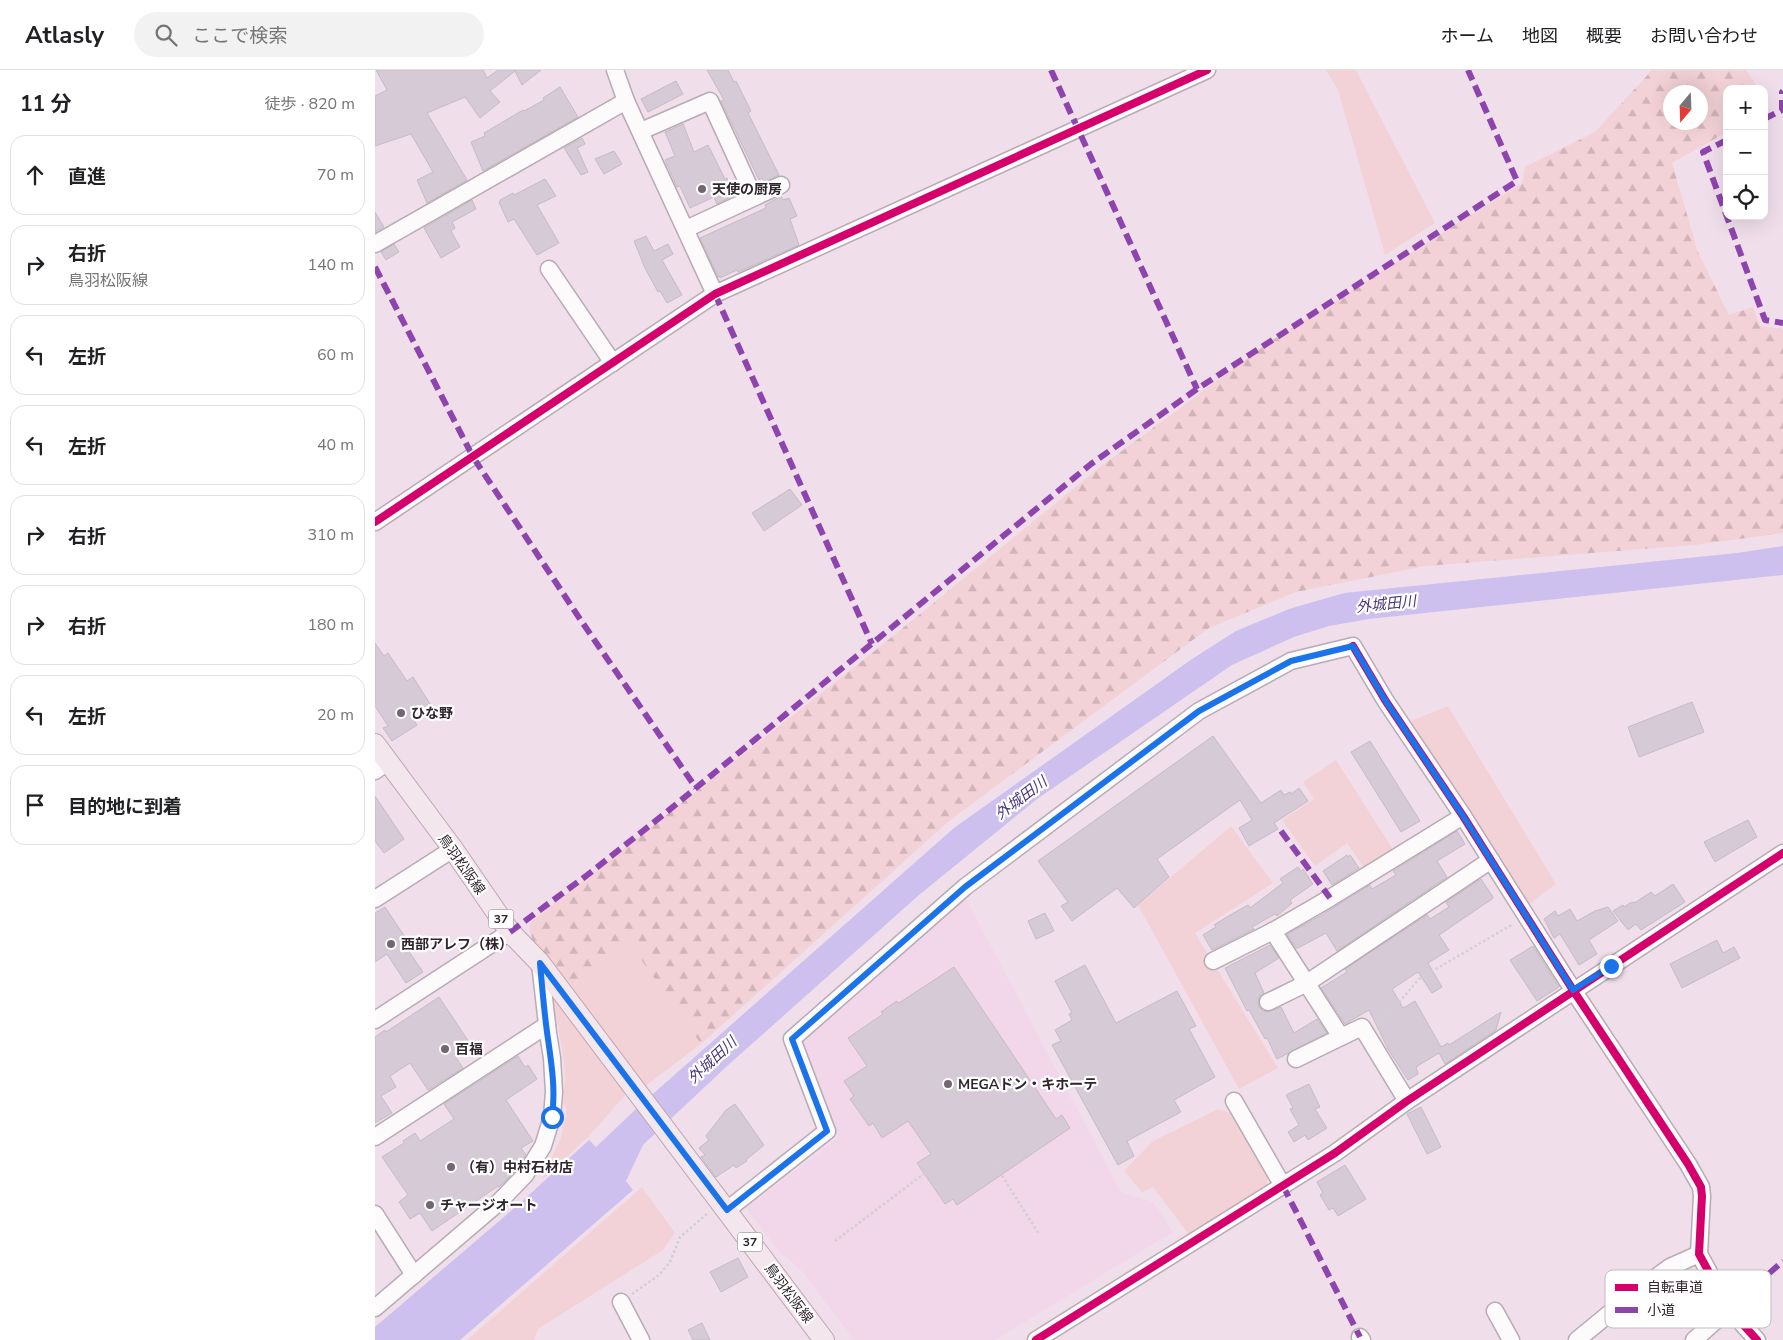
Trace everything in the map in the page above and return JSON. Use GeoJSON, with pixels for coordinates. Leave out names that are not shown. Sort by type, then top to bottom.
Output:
{"type":"FeatureCollection","features":[{"type":"Feature","properties":{"kind":"main road","name":"鳥羽松阪線"},"geometry":{"type":"LineString","coordinates":[[375,744],[381,767],[453,849],[509,932],[540,963],[824,1340]]}},
{"type":"Feature","properties":{"kind":"street"},"geometry":{"type":"LineString","coordinates":[[615,70],[626,101],[715,294]]}},
{"type":"Feature","properties":{"kind":"street"},"geometry":{"type":"LineString","coordinates":[[375,522],[715,294],[1207,70]]}},
{"type":"Feature","properties":{"kind":"street"},"geometry":{"type":"LineString","coordinates":[[375,244],[626,101]]}},
{"type":"Feature","properties":{"kind":"street"},"geometry":{"type":"LineString","coordinates":[[641,131],[710,101],[754,197]]}},
{"type":"Feature","properties":{"kind":"street"},"geometry":{"type":"LineString","coordinates":[[686,229],[781,186]]}},
{"type":"Feature","properties":{"kind":"street"},"geometry":{"type":"LineString","coordinates":[[549,269],[613,363]]}},
{"type":"Feature","properties":{"kind":"street"},"geometry":{"type":"LineString","coordinates":[[727,1210],[827,1131],[792,1039],[965,887],[1199,711],[1291,661],[1353,646],[1385,700],[1463,816],[1573,990],[1679,1149],[1701,1187],[1699,1254],[1708,1270]]}},
{"type":"Feature","properties":{"kind":"street"},"geometry":{"type":"LineString","coordinates":[[1213,962],[1273,931],[1330,898],[1463,816]]}},
{"type":"Feature","properties":{"kind":"street"},"geometry":{"type":"LineString","coordinates":[[375,899],[453,849]]}},
{"type":"Feature","properties":{"kind":"street"},"geometry":{"type":"LineString","coordinates":[[1036,1340],[1335,1153],[1573,990],[1783,853]]}},
{"type":"Feature","properties":{"kind":"street"},"geometry":{"type":"LineString","coordinates":[[1268,1002],[1307,983],[1491,860]]}},
{"type":"Feature","properties":{"kind":"street"},"geometry":{"type":"LineString","coordinates":[[1273,931],[1341,1037]]}},
{"type":"Feature","properties":{"kind":"street"},"geometry":{"type":"LineString","coordinates":[[375,1020],[509,932]]}},
{"type":"Feature","properties":{"kind":"street"},"geometry":{"type":"LineString","coordinates":[[375,1308],[505,1196],[525,1175],[540,1153],[550,1126],[554,1092],[552,1058],[540,963]]}},
{"type":"Feature","properties":{"kind":"street"},"geometry":{"type":"LineString","coordinates":[[375,1137],[547,1025]]}},
{"type":"Feature","properties":{"kind":"street"},"geometry":{"type":"LineString","coordinates":[[1295,1059],[1363,1027],[1407,1102]]}},
{"type":"Feature","properties":{"kind":"street"},"geometry":{"type":"LineString","coordinates":[[1234,1101],[1283,1186]]}},
{"type":"Feature","properties":{"kind":"street"},"geometry":{"type":"LineString","coordinates":[[376,1219],[414,1275]]}},
{"type":"Feature","properties":{"kind":"street"},"geometry":{"type":"LineString","coordinates":[[1666,1270],[1699,1254]]}},
{"type":"Feature","properties":{"kind":"street"},"geometry":{"type":"LineString","coordinates":[[621,1302],[641,1340]]}},
{"type":"Feature","properties":{"kind":"street"},"geometry":{"type":"LineString","coordinates":[[1495,1311],[1511,1340]]}},
{"type":"Feature","properties":{"kind":"street"},"geometry":{"type":"LineString","coordinates":[[1577,1340],[1605,1317]]}},
{"type":"Feature","properties":{"kind":"street"},"geometry":{"type":"LineString","coordinates":[[1694,1340],[1707,1328]]}},
{"type":"Feature","properties":{"kind":"street"},"geometry":{"type":"LineString","coordinates":[[1746,1328],[1757,1340]]}},
{"type":"Feature","properties":{"kind":"path"},"geometry":{"type":"LineString","coordinates":[[1363,1027],[1395,1007],[1419,979],[1527,916]]}},
{"type":"Feature","properties":{"kind":"path"},"geometry":{"type":"LineString","coordinates":[[994,1163],[1039,1234]]}},
{"type":"Feature","properties":{"kind":"path"},"geometry":{"type":"LineString","coordinates":[[835,1241],[929,1170]]}},
{"type":"Feature","properties":{"kind":"path"},"geometry":{"type":"LineString","coordinates":[[621,1302],[659,1275],[670,1262],[680,1237],[713,1209],[727,1210]]}},
{"type":"Feature","properties":{"kind":"shaded area"},"geometry":{"type":"Polygon","coordinates":[[[965,897],[1121,1192],[1153,1202],[1173,1232],[995,1340],[854,1340],[801,1270],[778,1250],[746,1208],[839,1137],[800,1044],[965,897]]]}},
{"type":"Feature","properties":{"kind":"green space"},"geometry":{"type":"Polygon","coordinates":[[[1326,70],[1356,70],[1435,223],[1385,255],[1338,90],[1326,70]]]}},
{"type":"Feature","properties":{"kind":"green space"},"geometry":{"type":"Polygon","coordinates":[[[1652,70],[1746,70],[1756,85],[1723,85],[1723,134],[1672,163],[1698,252],[1729,315],[1753,307],[1760,326],[1783,329],[1783,533],[1695,545],[1426,566],[1296,592],[1209,628],[949,821],[701,1044],[630,944],[571,988],[532,939],[529,927],[532,921],[877,649],[1100,467],[1268,343],[1522,183],[1525,167],[1595,132],[1652,70]]]}},
{"type":"Feature","properties":{"kind":"green space"},"geometry":{"type":"Polygon","coordinates":[[[1448,706],[1556,884],[1528,905],[1411,721],[1448,706]]]}},
{"type":"Feature","properties":{"kind":"green space"},"geometry":{"type":"Polygon","coordinates":[[[1336,760],[1394,851],[1365,869],[1347,843],[1315,866],[1282,820],[1314,799],[1303,782],[1336,760]]]}},
{"type":"Feature","properties":{"kind":"green space"},"geometry":{"type":"Polygon","coordinates":[[[1231,826],[1273,883],[1195,933],[1278,1068],[1239,1089],[1138,905],[1231,826]]]}},
{"type":"Feature","properties":{"kind":"green space"},"geometry":{"type":"Polygon","coordinates":[[[630,944],[701,1044],[644,1087],[571,988],[630,944]]]}},
{"type":"Feature","properties":{"kind":"green space"},"geometry":{"type":"Polygon","coordinates":[[[547,990],[627,1093],[590,1135],[543,1179],[561,1138],[567,1110],[563,1102],[564,1060],[557,1020],[550,1021],[547,990]]]}},
{"type":"Feature","properties":{"kind":"green space"},"geometry":{"type":"Polygon","coordinates":[[[1218,1109],[1237,1115],[1268,1174],[1266,1189],[1190,1236],[1153,1187],[1142,1192],[1124,1171],[1153,1141],[1218,1109]]]}},
{"type":"Feature","properties":{"kind":"green space"},"geometry":{"type":"Polygon","coordinates":[[[642,1187],[675,1233],[663,1250],[538,1329],[534,1340],[467,1340],[642,1187]]]}},
{"type":"Feature","properties":{"kind":"water","name":"外城田川"},"geometry":{"type":"Polygon","coordinates":[[[1783,546],[1783,575],[1369,619],[1329,626],[1294,637],[1232,665],[1037,799],[919,895],[726,1067],[643,1145],[626,1181],[633,1190],[460,1340],[375,1340],[375,1327],[518,1205],[589,1140],[596,1147],[637,1108],[954,828],[1192,659],[1236,631],[1289,609],[1344,593],[1737,553],[1783,546]]]}},
{"type":"Feature","properties":{"kind":"building"},"geometry":{"type":"Polygon","coordinates":[[[376,70],[483,70],[487,78],[498,70],[541,70],[522,85],[515,71],[490,91],[500,102],[480,118],[465,97],[427,113],[467,180],[427,203],[417,180],[433,172],[411,134],[375,146],[375,96],[387,90],[376,70]]]}},
{"type":"Feature","properties":{"kind":"building"},"geometry":{"type":"Polygon","coordinates":[[[707,70],[728,70],[734,82],[736,81],[751,111],[748,113],[779,175],[764,182],[762,178],[759,180],[721,101],[724,100],[707,70]]]}},
{"type":"Feature","properties":{"kind":"building"},"geometry":{"type":"Polygon","coordinates":[[[676,81],[683,94],[648,112],[641,99],[676,81]]]}},
{"type":"Feature","properties":{"kind":"building"},"geometry":{"type":"Polygon","coordinates":[[[560,87],[578,117],[483,171],[471,142],[485,136],[484,133],[523,110],[544,100],[543,98],[560,87]]]}},
{"type":"Feature","properties":{"kind":"building"},"geometry":{"type":"Polygon","coordinates":[[[683,124],[694,152],[708,145],[735,195],[717,204],[714,197],[690,208],[680,186],[677,187],[665,160],[675,156],[665,132],[683,124]]]}},
{"type":"Feature","properties":{"kind":"building"},"geometry":{"type":"Polygon","coordinates":[[[582,138],[585,144],[577,148],[588,172],[581,175],[564,148],[582,138]]]}},
{"type":"Feature","properties":{"kind":"building"},"geometry":{"type":"Polygon","coordinates":[[[614,151],[622,164],[604,174],[595,159],[614,151]]]}},
{"type":"Feature","properties":{"kind":"building"},"geometry":{"type":"Polygon","coordinates":[[[545,179],[556,196],[537,205],[559,243],[537,255],[514,219],[508,222],[499,202],[513,193],[514,195],[545,179]]]}},
{"type":"Feature","properties":{"kind":"building"},"geometry":{"type":"Polygon","coordinates":[[[781,196],[783,200],[789,198],[797,216],[790,219],[799,245],[738,272],[737,270],[720,278],[720,276],[718,277],[700,238],[766,208],[765,205],[781,196]]]}},
{"type":"Feature","properties":{"kind":"building"},"geometry":{"type":"Polygon","coordinates":[[[472,200],[476,209],[452,222],[455,228],[451,231],[460,247],[441,258],[424,228],[472,200]]]}},
{"type":"Feature","properties":{"kind":"building"},"geometry":{"type":"Polygon","coordinates":[[[375,212],[384,227],[375,232],[375,212]]]}},
{"type":"Feature","properties":{"kind":"building"},"geometry":{"type":"Polygon","coordinates":[[[646,236],[654,251],[668,244],[673,254],[662,260],[682,295],[667,303],[660,291],[658,292],[645,268],[634,241],[646,236]]]}},
{"type":"Feature","properties":{"kind":"building"},"geometry":{"type":"Polygon","coordinates":[[[394,244],[399,252],[386,260],[381,252],[394,244]]]}},
{"type":"Feature","properties":{"kind":"building"},"geometry":{"type":"Polygon","coordinates":[[[790,489],[802,505],[764,531],[752,513],[790,489]]]}},
{"type":"Feature","properties":{"kind":"building"},"geometry":{"type":"Polygon","coordinates":[[[375,643],[384,656],[388,653],[407,681],[413,677],[432,707],[413,719],[417,725],[392,741],[383,728],[388,726],[375,706],[375,643]]]}},
{"type":"Feature","properties":{"kind":"building"},"geometry":{"type":"Polygon","coordinates":[[[1692,702],[1704,732],[1639,757],[1628,727],[1692,702]]]}},
{"type":"Feature","properties":{"kind":"building"},"geometry":{"type":"Polygon","coordinates":[[[1213,736],[1261,803],[1281,790],[1284,795],[1290,792],[1291,794],[1299,788],[1308,801],[1274,823],[1278,829],[1249,846],[1239,828],[1252,820],[1240,800],[1157,859],[1169,877],[1134,908],[1117,888],[1072,921],[1061,906],[1068,902],[1038,861],[1213,736]]]}},
{"type":"Feature","properties":{"kind":"building"},"geometry":{"type":"Polygon","coordinates":[[[1370,741],[1420,821],[1401,832],[1351,752],[1370,741]]]}},
{"type":"Feature","properties":{"kind":"building"},"geometry":{"type":"Polygon","coordinates":[[[375,796],[404,839],[384,853],[375,841],[375,796]]]}},
{"type":"Feature","properties":{"kind":"building"},"geometry":{"type":"Polygon","coordinates":[[[1748,820],[1757,837],[1715,862],[1704,842],[1748,820]]]}},
{"type":"Feature","properties":{"kind":"building"},"geometry":{"type":"Polygon","coordinates":[[[1457,831],[1465,844],[1437,861],[1447,877],[1337,951],[1326,933],[1296,948],[1287,934],[1370,885],[1372,889],[1396,875],[1393,871],[1457,831]]]}},
{"type":"Feature","properties":{"kind":"building"},"geometry":{"type":"Polygon","coordinates":[[[1347,855],[1348,857],[1350,855],[1359,868],[1332,885],[1323,871],[1347,855]]]}},
{"type":"Feature","properties":{"kind":"building"},"geometry":{"type":"Polygon","coordinates":[[[1298,867],[1301,871],[1303,869],[1313,884],[1290,900],[1292,903],[1277,916],[1275,914],[1252,927],[1254,929],[1212,950],[1203,935],[1230,915],[1248,905],[1250,908],[1283,883],[1280,879],[1298,867]]]}},
{"type":"Feature","properties":{"kind":"building"},"geometry":{"type":"Polygon","coordinates":[[[1481,879],[1493,897],[1492,899],[1439,935],[1449,950],[1428,963],[1442,987],[1432,993],[1418,972],[1392,989],[1403,1008],[1415,1001],[1441,1047],[1448,1043],[1449,1045],[1501,1012],[1496,1030],[1445,1064],[1439,1053],[1416,1067],[1418,1074],[1408,1080],[1388,1049],[1369,1010],[1345,1024],[1321,988],[1347,972],[1345,969],[1427,915],[1430,919],[1449,907],[1446,902],[1481,879]]]}},
{"type":"Feature","properties":{"kind":"building"},"geometry":{"type":"Polygon","coordinates":[[[1673,884],[1685,902],[1641,930],[1636,924],[1628,930],[1613,911],[1623,905],[1624,907],[1636,902],[1651,892],[1655,896],[1673,884]]]}},
{"type":"Feature","properties":{"kind":"building","name":"西部アレフ（株）"},"geometry":{"type":"Polygon","coordinates":[[[385,907],[409,943],[405,946],[423,972],[406,983],[387,954],[375,962],[375,913],[385,907]]]}},
{"type":"Feature","properties":{"kind":"building"},"geometry":{"type":"Polygon","coordinates":[[[1608,907],[1618,921],[1589,940],[1597,954],[1579,965],[1560,934],[1554,938],[1544,919],[1555,911],[1558,916],[1570,909],[1577,921],[1595,911],[1608,907]]]}},
{"type":"Feature","properties":{"kind":"building"},"geometry":{"type":"Polygon","coordinates":[[[1045,913],[1054,931],[1036,939],[1028,921],[1045,913]]]}},
{"type":"Feature","properties":{"kind":"building"},"geometry":{"type":"Polygon","coordinates":[[[1717,940],[1723,953],[1734,947],[1740,958],[1682,988],[1670,964],[1717,940]]]}},
{"type":"Feature","properties":{"kind":"building"},"geometry":{"type":"Polygon","coordinates":[[[1270,945],[1279,958],[1255,973],[1264,993],[1259,997],[1259,1007],[1263,1011],[1268,1012],[1281,1007],[1294,1033],[1317,1019],[1327,1033],[1277,1059],[1267,1038],[1265,1039],[1249,1010],[1247,1011],[1225,968],[1270,945]]]}},
{"type":"Feature","properties":{"kind":"building"},"geometry":{"type":"Polygon","coordinates":[[[1533,946],[1559,987],[1537,1001],[1510,960],[1533,946]]]}},
{"type":"Feature","properties":{"kind":"building"},"geometry":{"type":"Polygon","coordinates":[[[1085,965],[1116,1023],[1177,991],[1196,1026],[1189,1029],[1215,1077],[1174,1100],[1181,1112],[1127,1141],[1134,1156],[1118,1165],[1052,1045],[1061,1041],[1055,1030],[1072,1020],[1069,1014],[1072,1013],[1055,981],[1085,965]]]}},
{"type":"Feature","properties":{"kind":"building","name":"MEGAドン・キホーテ"},"geometry":{"type":"Polygon","coordinates":[[[954,967],[1056,1119],[1062,1115],[1070,1128],[957,1205],[953,1199],[945,1204],[917,1163],[931,1154],[908,1121],[882,1138],[873,1123],[869,1126],[850,1099],[854,1096],[844,1081],[867,1066],[848,1038],[883,1014],[881,1012],[897,1001],[899,1003],[954,967]]]}},
{"type":"Feature","properties":{"kind":"building"},"geometry":{"type":"Polygon","coordinates":[[[439,997],[471,1045],[455,1056],[463,1068],[428,1090],[410,1063],[390,1076],[396,1087],[381,1096],[392,1113],[375,1123],[375,1037],[385,1030],[386,1032],[439,997]]]}},
{"type":"Feature","properties":{"kind":"building"},"geometry":{"type":"Polygon","coordinates":[[[518,1056],[525,1067],[528,1065],[537,1079],[506,1100],[533,1141],[521,1148],[526,1155],[517,1169],[499,1187],[432,1231],[420,1213],[410,1219],[399,1202],[408,1195],[382,1157],[404,1143],[403,1141],[415,1133],[420,1141],[454,1119],[444,1104],[518,1056]]]}},
{"type":"Feature","properties":{"kind":"building"},"geometry":{"type":"Polygon","coordinates":[[[1309,1084],[1320,1107],[1315,1109],[1327,1128],[1308,1140],[1305,1135],[1294,1142],[1288,1132],[1299,1125],[1290,1109],[1293,1108],[1286,1095],[1309,1084]]]}},
{"type":"Feature","properties":{"kind":"building"},"geometry":{"type":"Polygon","coordinates":[[[735,1104],[764,1145],[747,1161],[736,1168],[734,1165],[716,1177],[701,1157],[705,1155],[699,1148],[709,1140],[706,1136],[726,1110],[735,1104]]]}},
{"type":"Feature","properties":{"kind":"building"},"geometry":{"type":"Polygon","coordinates":[[[1421,1107],[1441,1147],[1427,1154],[1407,1114],[1421,1107]]]}},
{"type":"Feature","properties":{"kind":"building"},"geometry":{"type":"Polygon","coordinates":[[[1345,1165],[1366,1199],[1338,1216],[1333,1208],[1329,1210],[1320,1195],[1323,1193],[1317,1182],[1345,1165]]]}},
{"type":"Feature","properties":{"kind":"building"},"geometry":{"type":"Polygon","coordinates":[[[738,1258],[748,1277],[721,1292],[710,1272],[738,1258]]]}},
{"type":"Feature","properties":{"kind":"building"},"geometry":{"type":"Polygon","coordinates":[[[702,1323],[710,1340],[693,1340],[688,1330],[702,1323]]]}},
{"type":"Feature","properties":{"kind":"marked path"},"geometry":{"type":"LineString","coordinates":[[1051,70],[1197,389]]}},
{"type":"Feature","properties":{"kind":"marked path"},"geometry":{"type":"LineString","coordinates":[[510,932],[586,876],[663,815],[1091,464],[1197,389],[1517,181],[1468,70]]}},
{"type":"Feature","properties":{"kind":"marked path"},"geometry":{"type":"LineString","coordinates":[[1768,117],[1782,110],[1783,91]]}},
{"type":"Feature","properties":{"kind":"marked path"},"geometry":{"type":"LineString","coordinates":[[1723,142],[1703,152],[1765,320],[1783,323]]}},
{"type":"Feature","properties":{"kind":"marked path"},"geometry":{"type":"LineString","coordinates":[[375,267],[473,457],[582,622],[696,788]]}},
{"type":"Feature","properties":{"kind":"marked path"},"geometry":{"type":"LineString","coordinates":[[715,294],[872,644]]}},
{"type":"Feature","properties":{"kind":"marked path"},"geometry":{"type":"LineString","coordinates":[[1281,831],[1330,898]]}},
{"type":"Feature","properties":{"kind":"marked path"},"geometry":{"type":"LineString","coordinates":[[1283,1186],[1360,1337]]}},
{"type":"Feature","properties":{"kind":"marked path"},"geometry":{"type":"LineString","coordinates":[[1771,1272],[1783,1261]]}},
{"type":"Feature","properties":{"kind":"cycle path"},"geometry":{"type":"LineString","coordinates":[[375,522],[715,294],[1207,70]]}},
{"type":"Feature","properties":{"kind":"cycle path"},"geometry":{"type":"LineString","coordinates":[[1353,646],[1385,700],[1463,816],[1573,990],[1688,1164],[1701,1187],[1699,1254],[1708,1270]]}},
{"type":"Feature","properties":{"kind":"cycle path"},"geometry":{"type":"LineString","coordinates":[[1036,1340],[1335,1153],[1407,1101],[1783,853]]}},
{"type":"Feature","properties":{"kind":"cycle path"},"geometry":{"type":"LineString","coordinates":[[1746,1328],[1757,1340]]}},
{"type":"Feature","properties":{"kind":"place","name":"天使の厨房"},"geometry":{"type":"Point","coordinates":[702,189]}},
{"type":"Feature","properties":{"kind":"place","name":"ひな野"},"geometry":{"type":"Point","coordinates":[401,713]}},
{"type":"Feature","properties":{"kind":"place","name":"西部アレフ（株）"},"geometry":{"type":"Point","coordinates":[391,944]}},
{"type":"Feature","properties":{"kind":"place","name":"百福"},"geometry":{"type":"Point","coordinates":[445,1049]}},
{"type":"Feature","properties":{"kind":"place","name":"MEGAドン・キホーテ"},"geometry":{"type":"Point","coordinates":[948,1084]}},
{"type":"Feature","properties":{"kind":"place","name":"（有）中村石材店"},"geometry":{"type":"Point","coordinates":[451,1167]}},
{"type":"Feature","properties":{"kind":"place","name":"チャージオート"},"geometry":{"type":"Point","coordinates":[430,1205]}},
{"type":"Feature","properties":{"kind":"route"},"geometry":{"type":"LineString","coordinates":[[552,1117],[554,1092],[552,1058],[547,1033],[540,963],[727,1210],[827,1131],[792,1039],[965,887],[1199,711],[1291,661],[1353,646],[1385,700],[1463,816],[1573,990],[1611,966]]}}]}
